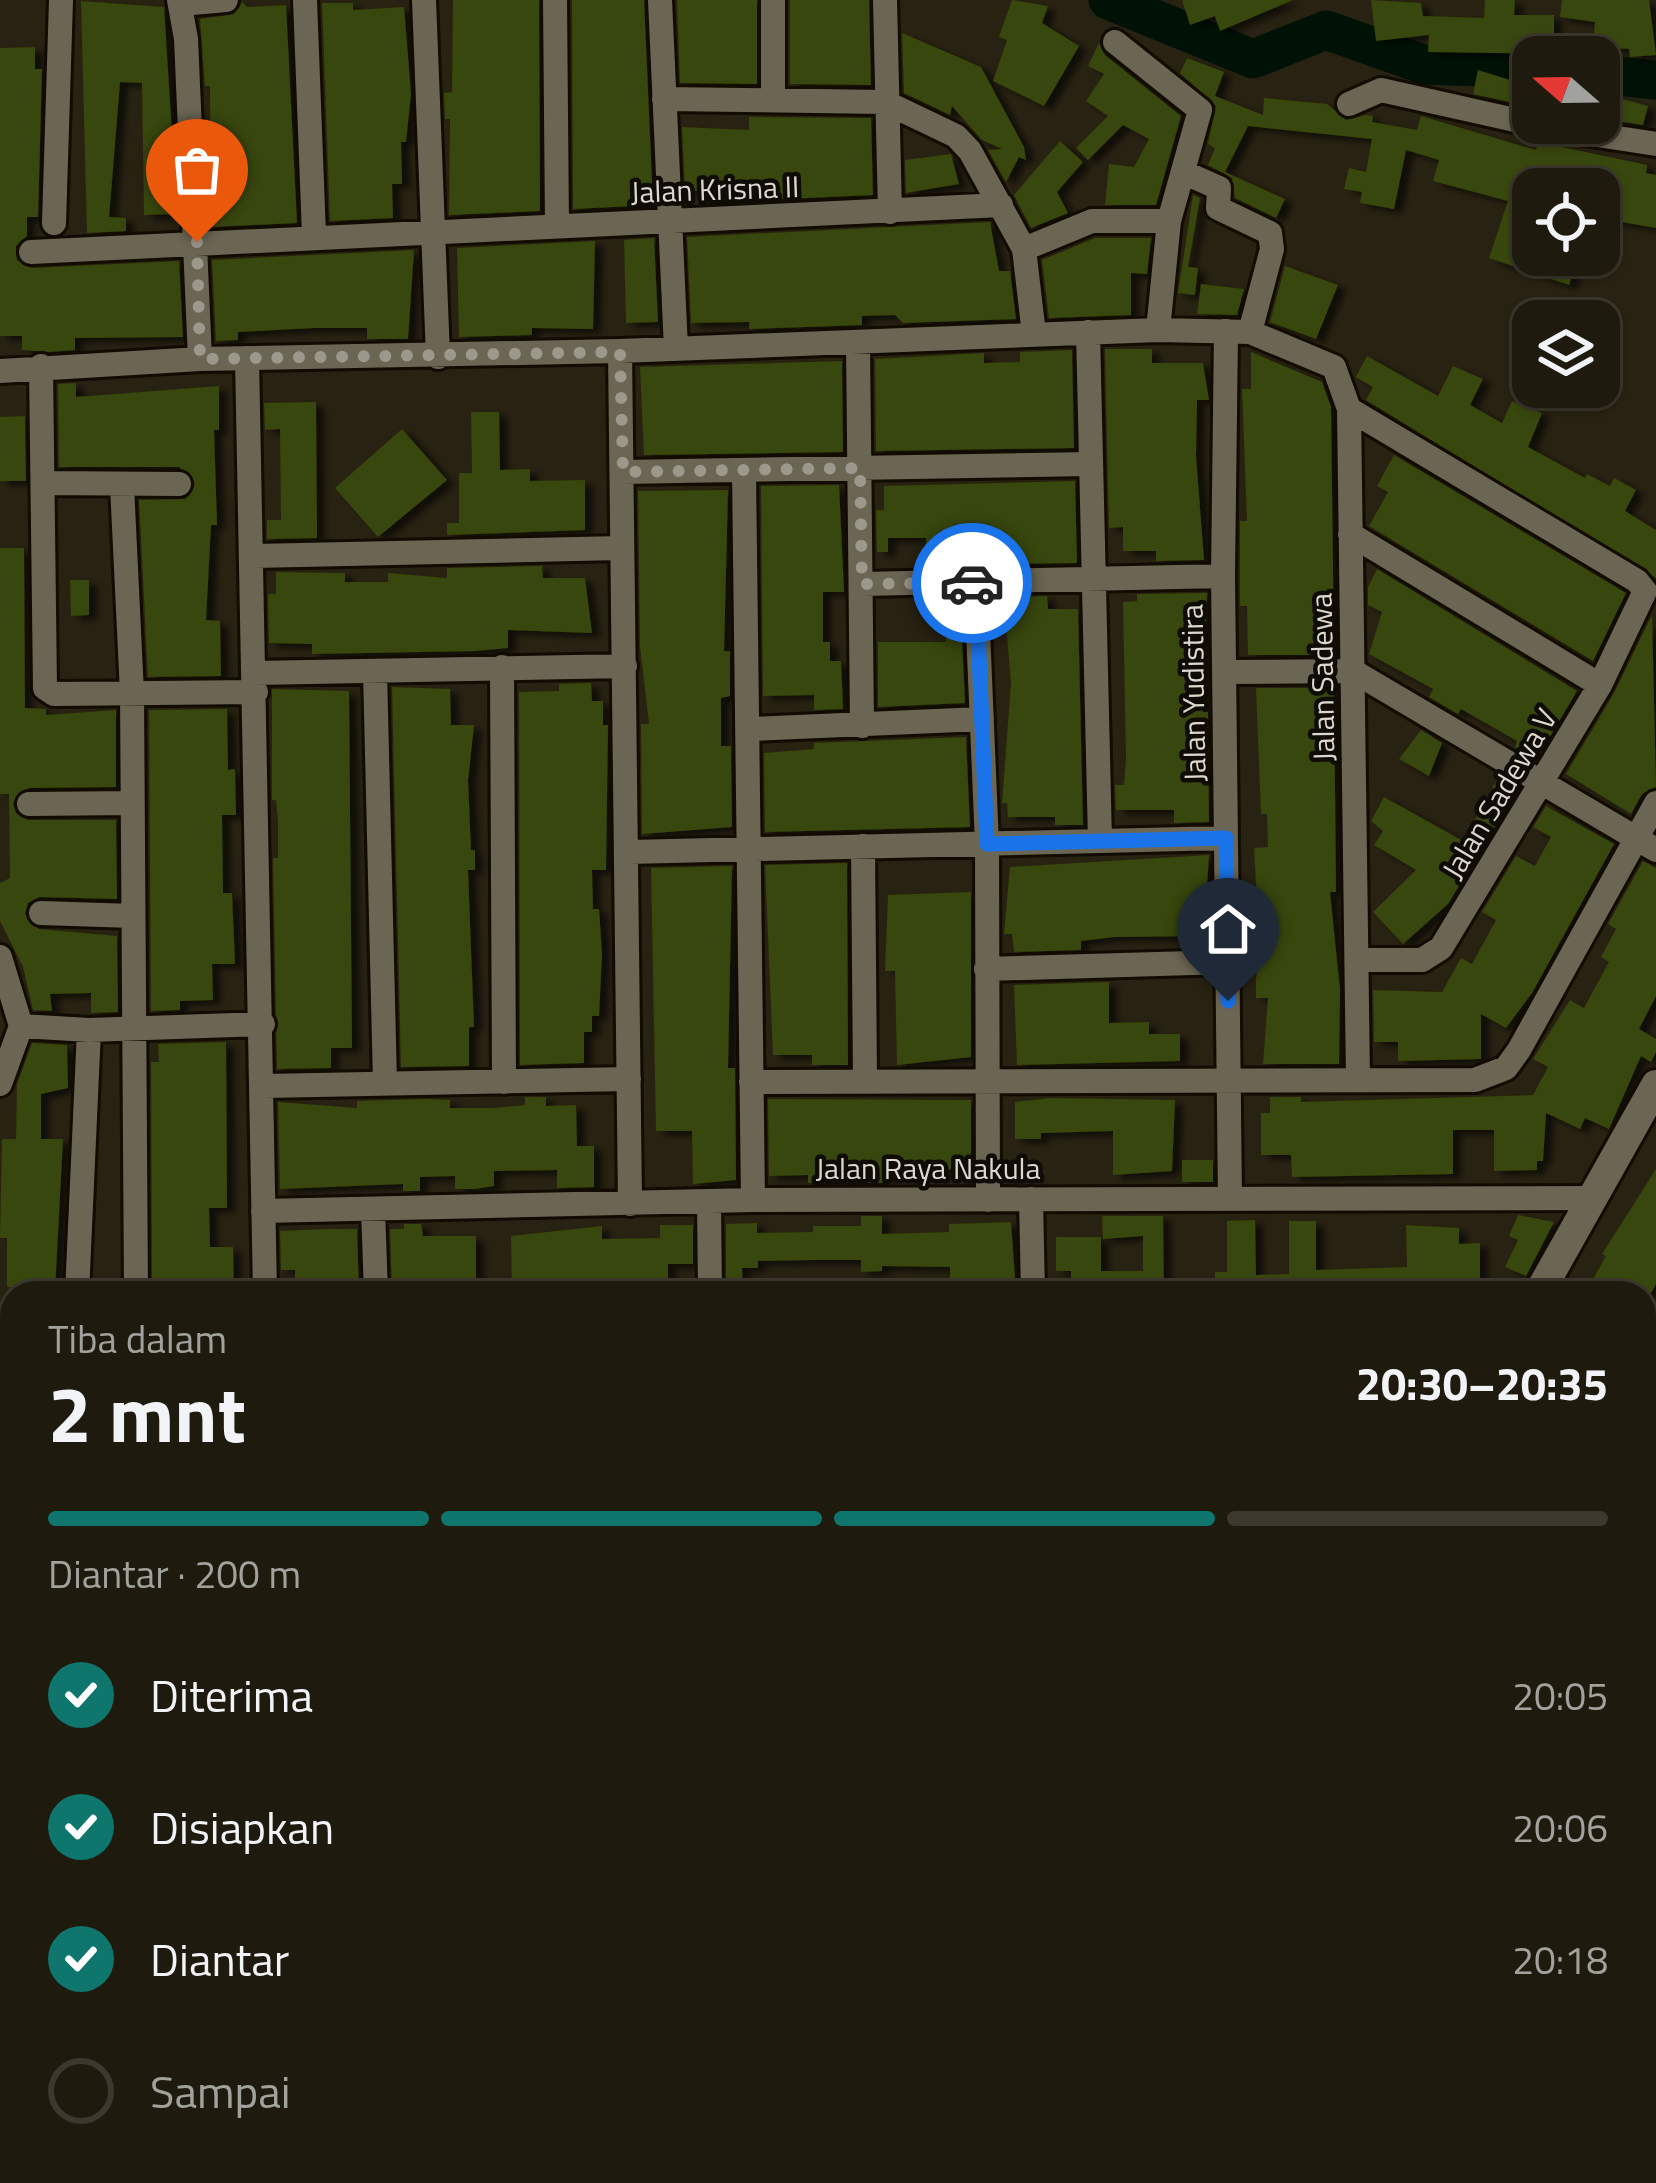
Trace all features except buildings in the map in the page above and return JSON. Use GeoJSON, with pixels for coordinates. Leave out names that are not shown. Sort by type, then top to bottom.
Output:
{"type":"FeatureCollection","features":[{"type":"Feature","properties":{"kind":"street"},"geometry":{"type":"LineString","coordinates":[[54,223],[61,0]]}},
{"type":"Feature","properties":{"kind":"street"},"geometry":{"type":"LineString","coordinates":[[200,359],[180,2],[226,0]]}},
{"type":"Feature","properties":{"kind":"street"},"geometry":{"type":"LineString","coordinates":[[305,0],[314,235]]}},
{"type":"Feature","properties":{"kind":"street"},"geometry":{"type":"LineString","coordinates":[[424,0],[438,357]]}},
{"type":"Feature","properties":{"kind":"street"},"geometry":{"type":"LineString","coordinates":[[555,0],[557,226]]}},
{"type":"Feature","properties":{"kind":"street"},"geometry":{"type":"LineString","coordinates":[[660,0],[676,350]]}},
{"type":"Feature","properties":{"kind":"street"},"geometry":{"type":"LineString","coordinates":[[773,0],[773,100]]}},
{"type":"Feature","properties":{"kind":"street"},"geometry":{"type":"LineString","coordinates":[[885,0],[890,212]]}},
{"type":"Feature","properties":{"kind":"street"},"geometry":{"type":"LineString","coordinates":[[1115,42],[1200,110],[1169,221],[1158,330]]}},
{"type":"Feature","properties":{"kind":"street"},"geometry":{"type":"LineString","coordinates":[[1349,104],[1381,90],[1546,127],[1656,144]]}},
{"type":"Feature","properties":{"kind":"street"},"geometry":{"type":"LineString","coordinates":[[664,99],[885,102],[964,142],[1024,249],[1034,334]]}},
{"type":"Feature","properties":{"kind":"street","name":"Jalan Yudistira"},"geometry":{"type":"LineString","coordinates":[[1184,172],[1219,188],[1218,208],[1270,233],[1272,249],[1238,331],[1223,576],[1230,1199]]}},
{"type":"Feature","properties":{"kind":"street","name":"Jalan Krisna II"},"geometry":{"type":"LineString","coordinates":[[31,252],[1000,206]]}},
{"type":"Feature","properties":{"kind":"street"},"geometry":{"type":"LineString","coordinates":[[1024,249],[1092,221],[1169,221]]}},
{"type":"Feature","properties":{"kind":"street"},"geometry":{"type":"LineString","coordinates":[[0,371],[200,359],[438,357],[1088,332],[1238,331],[1334,367],[1349,409]]}},
{"type":"Feature","properties":{"kind":"street"},"geometry":{"type":"LineString","coordinates":[[1088,332],[1100,842]]}},
{"type":"Feature","properties":{"kind":"street"},"geometry":{"type":"LineString","coordinates":[[858,343],[862,726]]}},
{"type":"Feature","properties":{"kind":"street"},"geometry":{"type":"LineString","coordinates":[[620,352],[630,1204]]}},
{"type":"Feature","properties":{"kind":"street"},"geometry":{"type":"LineString","coordinates":[[247,358],[265,1281]]}},
{"type":"Feature","properties":{"kind":"street"},"geometry":{"type":"LineString","coordinates":[[41,366],[45,688],[54,694],[132,693],[375,671],[626,666]]}},
{"type":"Feature","properties":{"kind":"street","name":"Jalan Sadewa"},"geometry":{"type":"LineString","coordinates":[[1349,409],[1358,1080]]}},
{"type":"Feature","properties":{"kind":"street","name":"Jalan Sadewa V"},"geometry":{"type":"LineString","coordinates":[[1349,409],[1637,581],[1645,591],[1600,685],[1434,954],[1422,960],[1357,960]]}},
{"type":"Feature","properties":{"kind":"street"},"geometry":{"type":"LineString","coordinates":[[623,472],[1090,464]]}},
{"type":"Feature","properties":{"kind":"street"},"geometry":{"type":"LineString","coordinates":[[744,472],[751,729],[753,1200]]}},
{"type":"Feature","properties":{"kind":"street"},"geometry":{"type":"LineString","coordinates":[[44,483],[179,484]]}},
{"type":"Feature","properties":{"kind":"street"},"geometry":{"type":"LineString","coordinates":[[122,485],[132,693],[136,1281]]}},
{"type":"Feature","properties":{"kind":"street"},"geometry":{"type":"LineString","coordinates":[[1350,534],[1600,685]]}},
{"type":"Feature","properties":{"kind":"street"},"geometry":{"type":"LineString","coordinates":[[252,556],[622,548]]}},
{"type":"Feature","properties":{"kind":"street"},"geometry":{"type":"LineString","coordinates":[[862,584],[1223,576]]}},
{"type":"Feature","properties":{"kind":"street"},"geometry":{"type":"LineString","coordinates":[[976,583],[987,844],[988,1199]]}},
{"type":"Feature","properties":{"kind":"street"},"geometry":{"type":"LineString","coordinates":[[502,667],[504,1082]]}},
{"type":"Feature","properties":{"kind":"street"},"geometry":{"type":"LineString","coordinates":[[375,671],[385,1083]]}},
{"type":"Feature","properties":{"kind":"street"},"geometry":{"type":"LineString","coordinates":[[1224,672],[1353,671],[1646,844]]}},
{"type":"Feature","properties":{"kind":"street"},"geometry":{"type":"LineString","coordinates":[[751,729],[982,718]]}},
{"type":"Feature","properties":{"kind":"street"},"geometry":{"type":"LineString","coordinates":[[29,804],[132,803]]}},
{"type":"Feature","properties":{"kind":"street"},"geometry":{"type":"LineString","coordinates":[[751,1082],[1475,1080],[1506,1068],[1646,844],[1656,803]]}},
{"type":"Feature","properties":{"kind":"street"},"geometry":{"type":"LineString","coordinates":[[629,852],[1226,838]]}},
{"type":"Feature","properties":{"kind":"street"},"geometry":{"type":"LineString","coordinates":[[863,846],[866,1079]]}},
{"type":"Feature","properties":{"kind":"street"},"geometry":{"type":"LineString","coordinates":[[41,913],[133,916]]}},
{"type":"Feature","properties":{"kind":"street"},"geometry":{"type":"LineString","coordinates":[[0,957],[21,1027],[0,1084]]}},
{"type":"Feature","properties":{"kind":"street"},"geometry":{"type":"LineString","coordinates":[[986,969],[1227,962]]}},
{"type":"Feature","properties":{"kind":"street"},"geometry":{"type":"LineString","coordinates":[[21,1027],[89,1030],[262,1024]]}},
{"type":"Feature","properties":{"kind":"street"},"geometry":{"type":"LineString","coordinates":[[78,1281],[89,1030]]}},
{"type":"Feature","properties":{"kind":"street"},"geometry":{"type":"LineString","coordinates":[[264,1086],[629,1078]]}},
{"type":"Feature","properties":{"kind":"street"},"geometry":{"type":"LineString","coordinates":[[1546,1281],[1656,1085]]}},
{"type":"Feature","properties":{"kind":"street","name":"Jalan Raya Nakula"},"geometry":{"type":"LineString","coordinates":[[263,1210],[753,1200],[1593,1198]]}},
{"type":"Feature","properties":{"kind":"street"},"geometry":{"type":"LineString","coordinates":[[1031,1199],[1034,1281]]}},
{"type":"Feature","properties":{"kind":"street"},"geometry":{"type":"LineString","coordinates":[[709,1201],[710,1281]]}},
{"type":"Feature","properties":{"kind":"street"},"geometry":{"type":"LineString","coordinates":[[374,1209],[376,1281]]}},
{"type":"Feature","properties":{"kind":"waterway"},"geometry":{"type":"LineString","coordinates":[[1108,0],[1253,59],[1326,30],[1425,65],[1512,68]]}},
{"type":"Feature","properties":{"kind":"waterway"},"geometry":{"type":"LineString","coordinates":[[1620,76],[1656,80]]}},
{"type":"Feature","properties":{"kind":"way so far"},"geometry":{"type":"LineString","coordinates":[[197,242],[200,359],[620,352],[623,472],[860,468],[862,584],[972,583]]}},
{"type":"Feature","properties":{"kind":"route"},"geometry":{"type":"LineString","coordinates":[[972,583],[976,583],[987,844],[1226,838],[1228,1001]]}}]}
